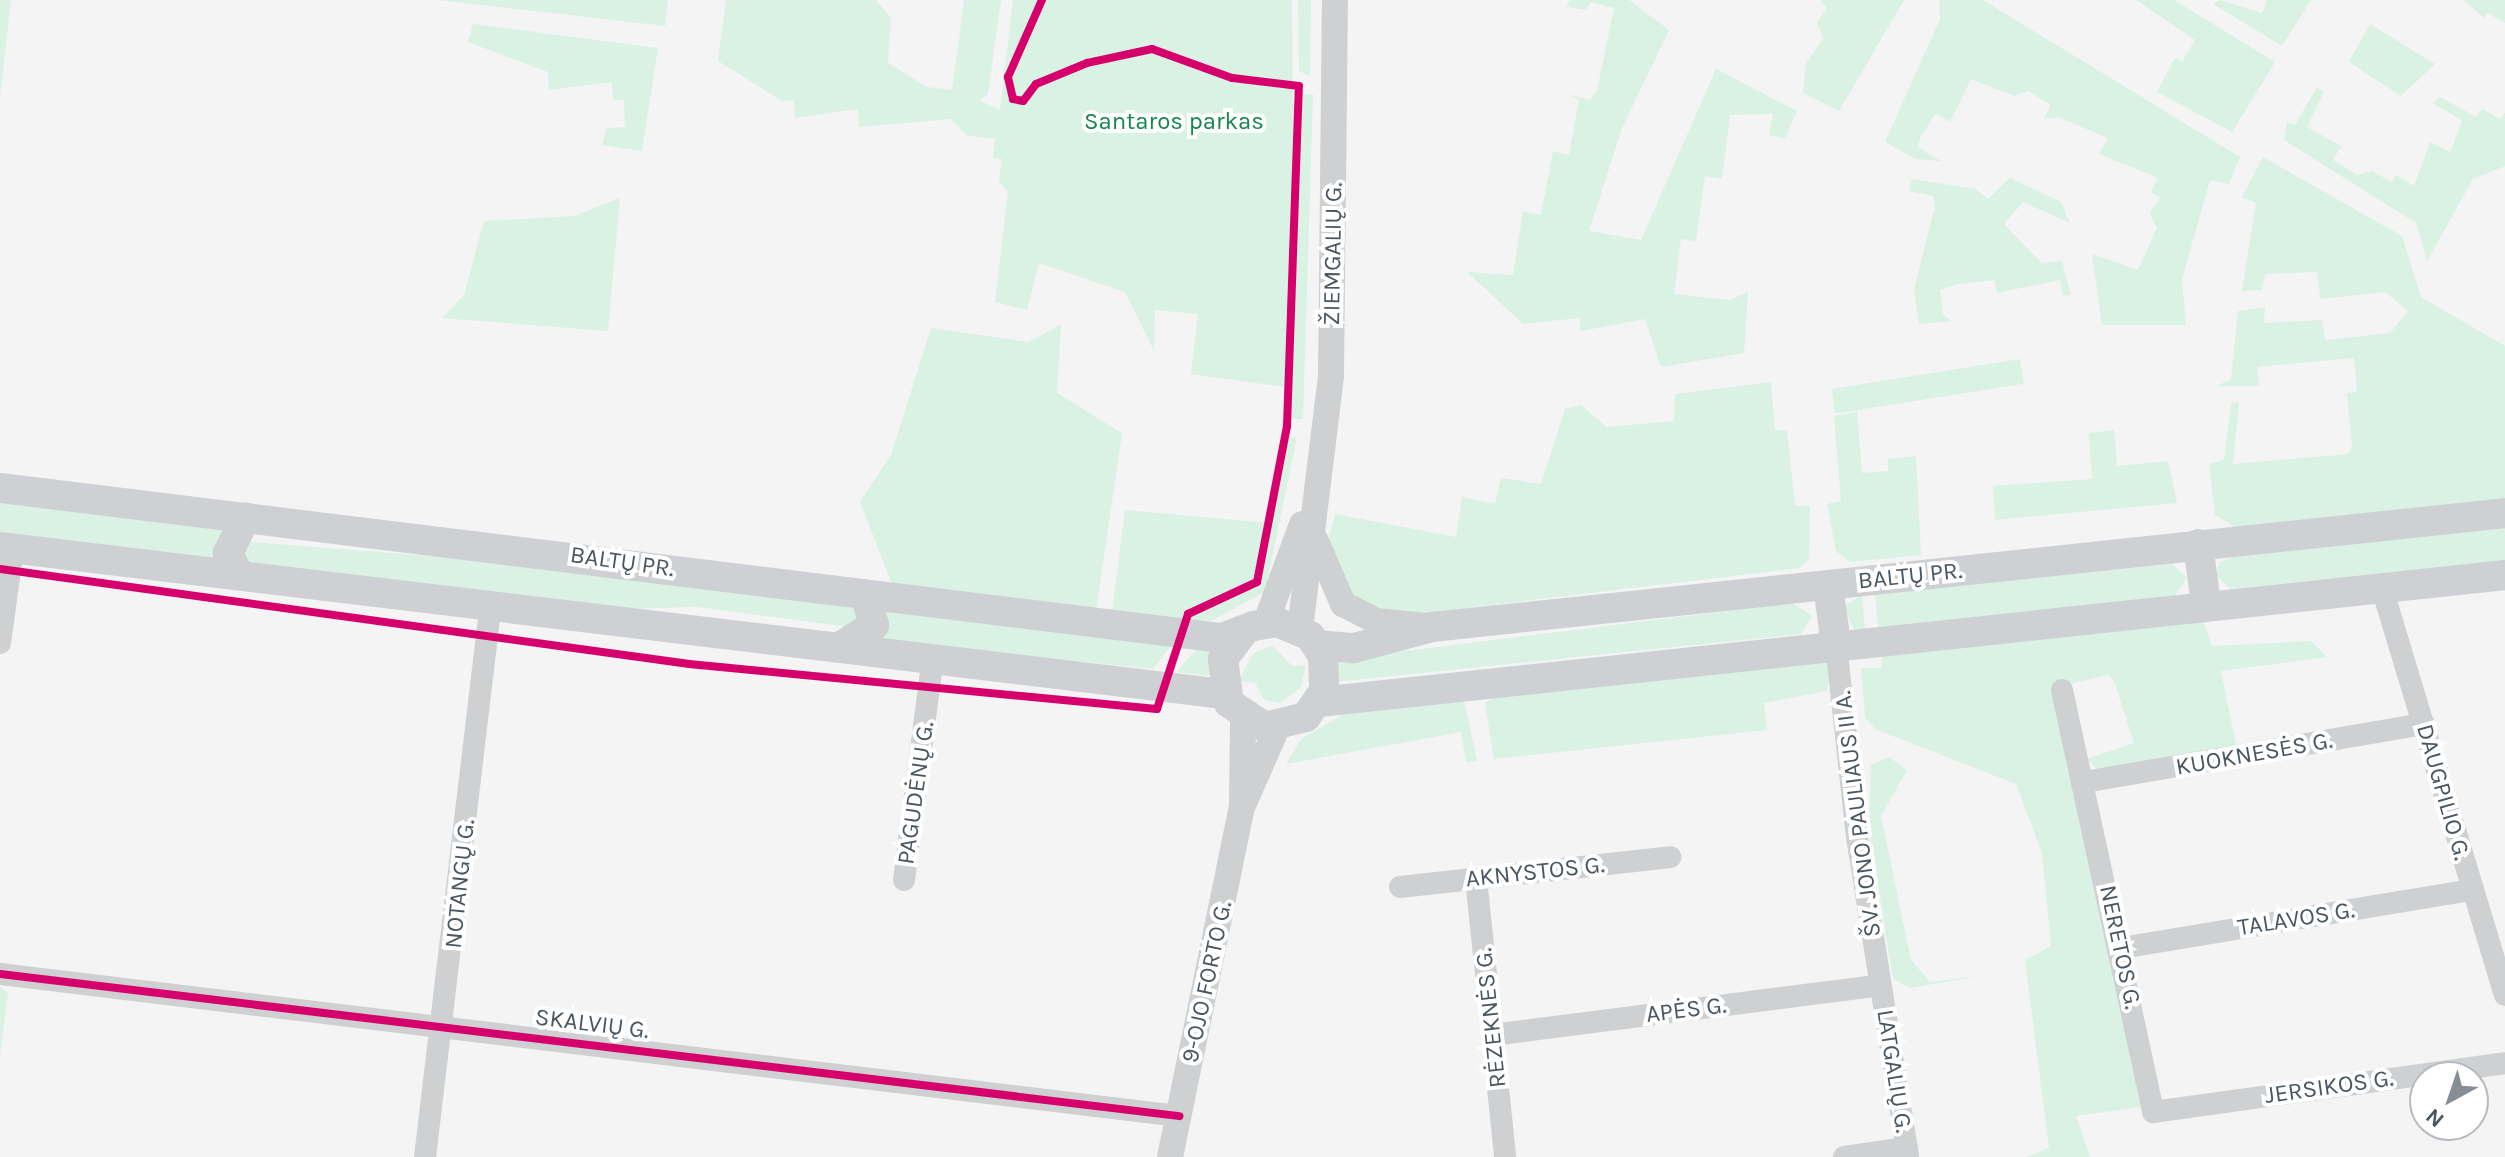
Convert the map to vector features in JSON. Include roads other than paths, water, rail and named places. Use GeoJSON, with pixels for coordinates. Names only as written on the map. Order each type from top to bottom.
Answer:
{"type":"FeatureCollection","features":[{"type":"Feature","properties":{"kind":"main road","name":"BALTŲ PR."},"geometry":{"type":"LineString","coordinates":[[0,488],[1222,638],[1255,627],[1354,648],[1432,627],[2505,513]]}},
{"type":"Feature","properties":{"kind":"main road"},"geometry":{"type":"LineString","coordinates":[[239,575],[228,553],[246,517]]}},
{"type":"Feature","properties":{"kind":"main road"},"geometry":{"type":"LineString","coordinates":[[2198,544],[2206,605]]}},
{"type":"Feature","properties":{"kind":"main road"},"geometry":{"type":"LineString","coordinates":[[6,548],[239,575],[490,610],[841,646],[1224,694]]}},
{"type":"Feature","properties":{"kind":"main road"},"geometry":{"type":"LineString","coordinates":[[1319,702],[1836,644],[2505,575]]}},
{"type":"Feature","properties":{"kind":"main road"},"geometry":{"type":"LineString","coordinates":[[1828,586],[1836,644]]}},
{"type":"Feature","properties":{"kind":"main road"},"geometry":{"type":"LineString","coordinates":[[841,646],[874,625],[865,594]]}},
{"type":"Feature","properties":{"kind":"main road"},"geometry":{"type":"LineString","coordinates":[[1255,627],[1223,659],[1224,694],[1243,718],[1277,728],[1297,722],[1319,702],[1327,679],[1309,637]]}},
{"type":"Feature","properties":{"kind":"street","name":"ŽIEMGALIŲ G."},"geometry":{"type":"LineString","coordinates":[[1309,637],[1309,506],[1331,376],[1335,0]]}},
{"type":"Feature","properties":{"kind":"street","name":"ŽIEMGALIŲ G."},"geometry":{"type":"LineString","coordinates":[[1255,627],[1309,506]]}},
{"type":"Feature","properties":{"kind":"street"},"geometry":{"type":"LineString","coordinates":[[1309,506],[1324,571],[1343,604],[1376,621],[1432,627]]}},
{"type":"Feature","properties":{"kind":"street"},"geometry":{"type":"LineString","coordinates":[[0,643],[6,548]]}},
{"type":"Feature","properties":{"kind":"street","name":"DAUGPILIO G."},"geometry":{"type":"LineString","coordinates":[[2382,588],[2505,995]]}},
{"type":"Feature","properties":{"kind":"street","name":"NOTANGŲ G."},"geometry":{"type":"LineString","coordinates":[[425,1157],[446,1025],[490,610]]}},
{"type":"Feature","properties":{"kind":"street","name":"ŠV. JONO PAULIAUS II A."},"geometry":{"type":"LineString","coordinates":[[1836,644],[1880,985]]}},
{"type":"Feature","properties":{"kind":"street","name":"PAGUDĖNŲ G."},"geometry":{"type":"LineString","coordinates":[[904,880],[933,658]]}},
{"type":"Feature","properties":{"kind":"street"},"geometry":{"type":"LineString","coordinates":[[2062,690],[2084,782]]}},
{"type":"Feature","properties":{"kind":"street","name":"9-OJO FORTO G."},"geometry":{"type":"LineString","coordinates":[[1170,1157],[1242,806],[1243,718]]}},
{"type":"Feature","properties":{"kind":"street","name":"KUOKNESĖS G."},"geometry":{"type":"LineString","coordinates":[[2084,782],[2424,724]]}},
{"type":"Feature","properties":{"kind":"street","name":"9-OJO FORTO G."},"geometry":{"type":"LineString","coordinates":[[1242,806],[1277,728]]}},
{"type":"Feature","properties":{"kind":"street","name":"NERETOS G."},"geometry":{"type":"LineString","coordinates":[[2084,782],[2153,1112]]}},
{"type":"Feature","properties":{"kind":"street","name":"AKNYSTOS G."},"geometry":{"type":"LineString","coordinates":[[1400,887],[1670,857]]}},
{"type":"Feature","properties":{"kind":"street","name":"RĖZEKNĖS G."},"geometry":{"type":"LineString","coordinates":[[1476,879],[1505,1157]]}},
{"type":"Feature","properties":{"kind":"street","name":"TALAVOS G."},"geometry":{"type":"LineString","coordinates":[[2121,948],[2471,890]]}},
{"type":"Feature","properties":{"kind":"street","name":"SKALVIŲ G."},"geometry":{"type":"LineString","coordinates":[[0,974],[446,1025],[1179,1116]]}},
{"type":"Feature","properties":{"kind":"street","name":"APĖS G."},"geometry":{"type":"LineString","coordinates":[[1492,1035],[1880,985]]}},
{"type":"Feature","properties":{"kind":"street","name":"LATGALIŲ G."},"geometry":{"type":"LineString","coordinates":[[1880,985],[1907,1152]]}},
{"type":"Feature","properties":{"kind":"street","name":"JERSIKOS G."},"geometry":{"type":"LineString","coordinates":[[2153,1112],[2505,1063]]}},
{"type":"Feature","properties":{"kind":"street"},"geometry":{"type":"LineString","coordinates":[[1844,1157],[1907,1152]]}},
{"type":"Feature","properties":{"kind":"park label","name":"Santaros parkas"},"geometry":{"type":"Point","coordinates":[1174,122]}}]}
